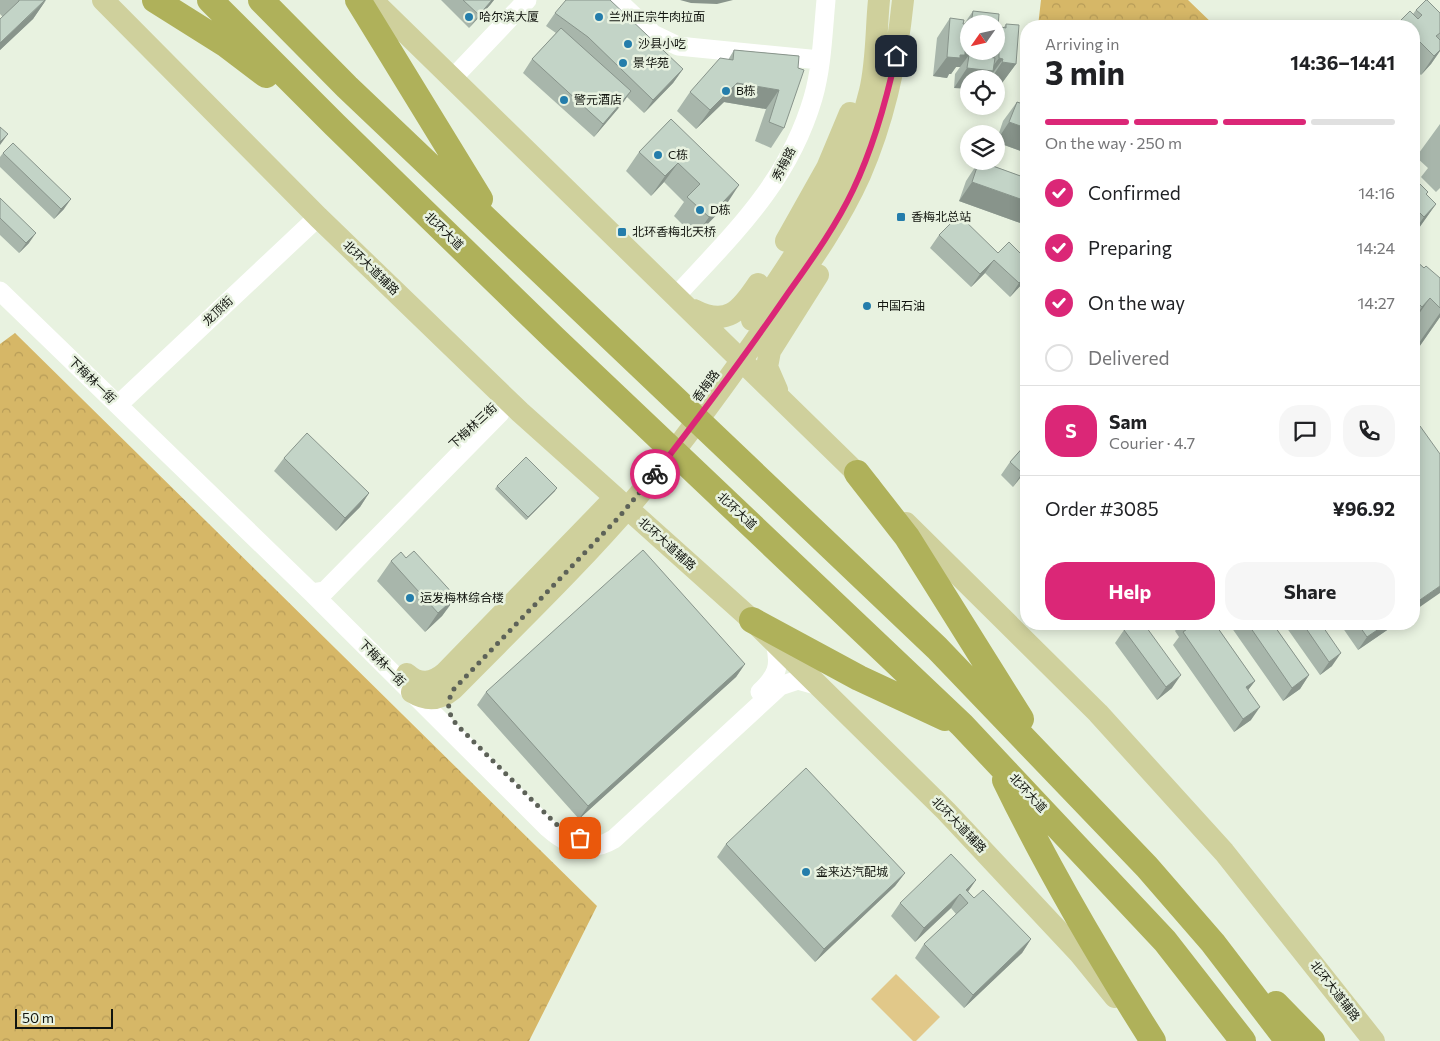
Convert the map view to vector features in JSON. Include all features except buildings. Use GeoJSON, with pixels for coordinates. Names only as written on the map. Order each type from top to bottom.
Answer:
{"type":"FeatureCollection","features":[{"type":"Feature","properties":{"kind":"highway"},"geometry":{"type":"LineString","coordinates":[[155,0],[225,44],[335,125]]}},
{"type":"Feature","properties":{"kind":"highway","name":"北环大道"},"geometry":{"type":"LineString","coordinates":[[210,0],[335,125],[554,338],[994,757],[1165,941],[1243,1041]]}},
{"type":"Feature","properties":{"kind":"highway"},"geometry":{"type":"LineString","coordinates":[[261,0],[347,87],[937,648],[1147,867],[1213,943],[1288,1041]]}},
{"type":"Feature","properties":{"kind":"highway"},"geometry":{"type":"LineString","coordinates":[[358,0],[497,228]]}},
{"type":"Feature","properties":{"kind":"highway"},"geometry":{"type":"LineString","coordinates":[[857,473],[907,537],[1058,774]]}},
{"type":"Feature","properties":{"kind":"highway"},"geometry":{"type":"LineString","coordinates":[[752,620],[860,678],[962,725]]}},
{"type":"Feature","properties":{"kind":"highway"},"geometry":{"type":"LineString","coordinates":[[994,757],[1045,861],[1093,946],[1152,1041]]}},
{"type":"Feature","properties":{"kind":"highway"},"geometry":{"type":"LineString","coordinates":[[1165,941],[1229,1041]]}},
{"type":"Feature","properties":{"kind":"highway"},"geometry":{"type":"LineString","coordinates":[[1213,943],[1312,1041]]}},
{"type":"Feature","properties":{"kind":"main road","name":"北环大道辅路"},"geometry":{"type":"LineString","coordinates":[[103,0],[318,217],[506,398],[752,620],[946,811],[1080,954],[1152,1041]]}},
{"type":"Feature","properties":{"kind":"main road","name":"北环大道辅路"},"geometry":{"type":"LineString","coordinates":[[372,0],[783,400],[1098,713],[1224,852],[1374,1041]]}},
{"type":"Feature","properties":{"kind":"main road","name":"香梅路"},"geometry":{"type":"LineString","coordinates":[[861,152],[871,89],[879,0]]}},
{"type":"Feature","properties":{"kind":"main road","name":"香梅路"},"geometry":{"type":"LineString","coordinates":[[409,683],[430,699],[443,696],[454,680],[636,497],[717,395],[818,249],[844,208],[861,152],[890,82],[898,43],[902,0]]}},
{"type":"Feature","properties":{"kind":"main road"},"geometry":{"type":"LineString","coordinates":[[681,301],[707,316],[720,318],[737,311],[746,302],[800,219],[827,168],[846,126],[864,63],[876,37]]}},
{"type":"Feature","properties":{"kind":"main road"},"geometry":{"type":"LineString","coordinates":[[783,400],[771,377],[768,360],[770,351],[845,233],[862,201],[882,155],[894,111],[899,83],[898,43]]}},
{"type":"Feature","properties":{"kind":"main road"},"geometry":{"type":"LineString","coordinates":[[746,302],[748,313],[760,329],[776,330],[786,326]]}},
{"type":"Feature","properties":{"kind":"street"},"geometry":{"type":"LineString","coordinates":[[452,79],[527,0]]}},
{"type":"Feature","properties":{"kind":"street"},"geometry":{"type":"LineString","coordinates":[[617,0],[653,34],[678,46],[820,60]]}},
{"type":"Feature","properties":{"kind":"street","name":"秀梅路"},"geometry":{"type":"LineString","coordinates":[[681,301],[777,180],[799,134],[813,98],[820,60],[826,0]]}},
{"type":"Feature","properties":{"kind":"street","name":"龙顶街"},"geometry":{"type":"LineString","coordinates":[[122,401],[318,217]]}},
{"type":"Feature","properties":{"kind":"street","name":"下梅林一街"},"geometry":{"type":"LineString","coordinates":[[0,276],[122,401]]}},
{"type":"Feature","properties":{"kind":"street","name":"下梅林一街"},"geometry":{"type":"LineString","coordinates":[[0,291],[122,401],[318,589],[560,838],[577,846],[588,848],[604,844],[623,831],[777,682]]}},
{"type":"Feature","properties":{"kind":"street","name":"下梅林三街"},"geometry":{"type":"LineString","coordinates":[[318,589],[500,413],[506,398]]}},
{"type":"Feature","properties":{"kind":"street"},"geometry":{"type":"LineString","coordinates":[[775,643],[779,667],[777,682]]}},
{"type":"Feature","properties":{"kind":"street"},"geometry":{"type":"LineString","coordinates":[[454,680],[448,707],[457,725],[559,826],[576,837],[588,839],[604,834],[616,826],[777,682],[798,680],[816,685]]}},
{"type":"Feature","properties":{"kind":"green space"},"geometry":{"type":"Polygon","coordinates":[[[1041,0],[1188,0],[1209,20],[1039,20],[1041,0]]]}},
{"type":"Feature","properties":{"kind":"green space"},"geometry":{"type":"Polygon","coordinates":[[[15,333],[597,906],[529,1041],[0,1041],[0,344],[15,333]]]}},
{"type":"Feature","properties":{"kind":"shaded area"},"geometry":{"type":"Polygon","coordinates":[[[896,974],[940,1017],[916,1041],[913,1041],[871,999],[896,974]]]}},
{"type":"Feature","properties":{"kind":"way so far"},"geometry":{"type":"LineString","coordinates":[[580,838],[556,824],[457,725],[449,713],[448,700],[454,689],[619,517],[655,474]]}},
{"type":"Feature","properties":{"kind":"place","name":"哈尔滨大厦"},"geometry":{"type":"Point","coordinates":[469,17]}},
{"type":"Feature","properties":{"kind":"place","name":"兰州正宗牛肉拉面"},"geometry":{"type":"Point","coordinates":[599,17]}},
{"type":"Feature","properties":{"kind":"place","name":"沙县小吃"},"geometry":{"type":"Point","coordinates":[628,44]}},
{"type":"Feature","properties":{"kind":"place","name":"景华苑"},"geometry":{"type":"Point","coordinates":[623,63]}},
{"type":"Feature","properties":{"kind":"place","name":"B栋"},"geometry":{"type":"Point","coordinates":[726,91]}},
{"type":"Feature","properties":{"kind":"place","name":"警元酒店"},"geometry":{"type":"Point","coordinates":[564,100]}},
{"type":"Feature","properties":{"kind":"place","name":"C栋"},"geometry":{"type":"Point","coordinates":[658,155]}},
{"type":"Feature","properties":{"kind":"place","name":"D栋"},"geometry":{"type":"Point","coordinates":[700,210]}},
{"type":"Feature","properties":{"kind":"place","name":"香梅北总站"},"geometry":{"type":"Point","coordinates":[901,217]}},
{"type":"Feature","properties":{"kind":"place","name":"北环香梅北天桥"},"geometry":{"type":"Point","coordinates":[622,232]}},
{"type":"Feature","properties":{"kind":"place","name":"中国石油"},"geometry":{"type":"Point","coordinates":[867,306]}},
{"type":"Feature","properties":{"kind":"place","name":"运发梅林综合楼"},"geometry":{"type":"Point","coordinates":[410,598]}},
{"type":"Feature","properties":{"kind":"place","name":"金来达汽配城"},"geometry":{"type":"Point","coordinates":[806,872]}},
{"type":"Feature","properties":{"kind":"route"},"geometry":{"type":"LineString","coordinates":[[655,474],[732,374],[811,260],[844,208],[860,174],[876,132],[896,56]]}}]}
